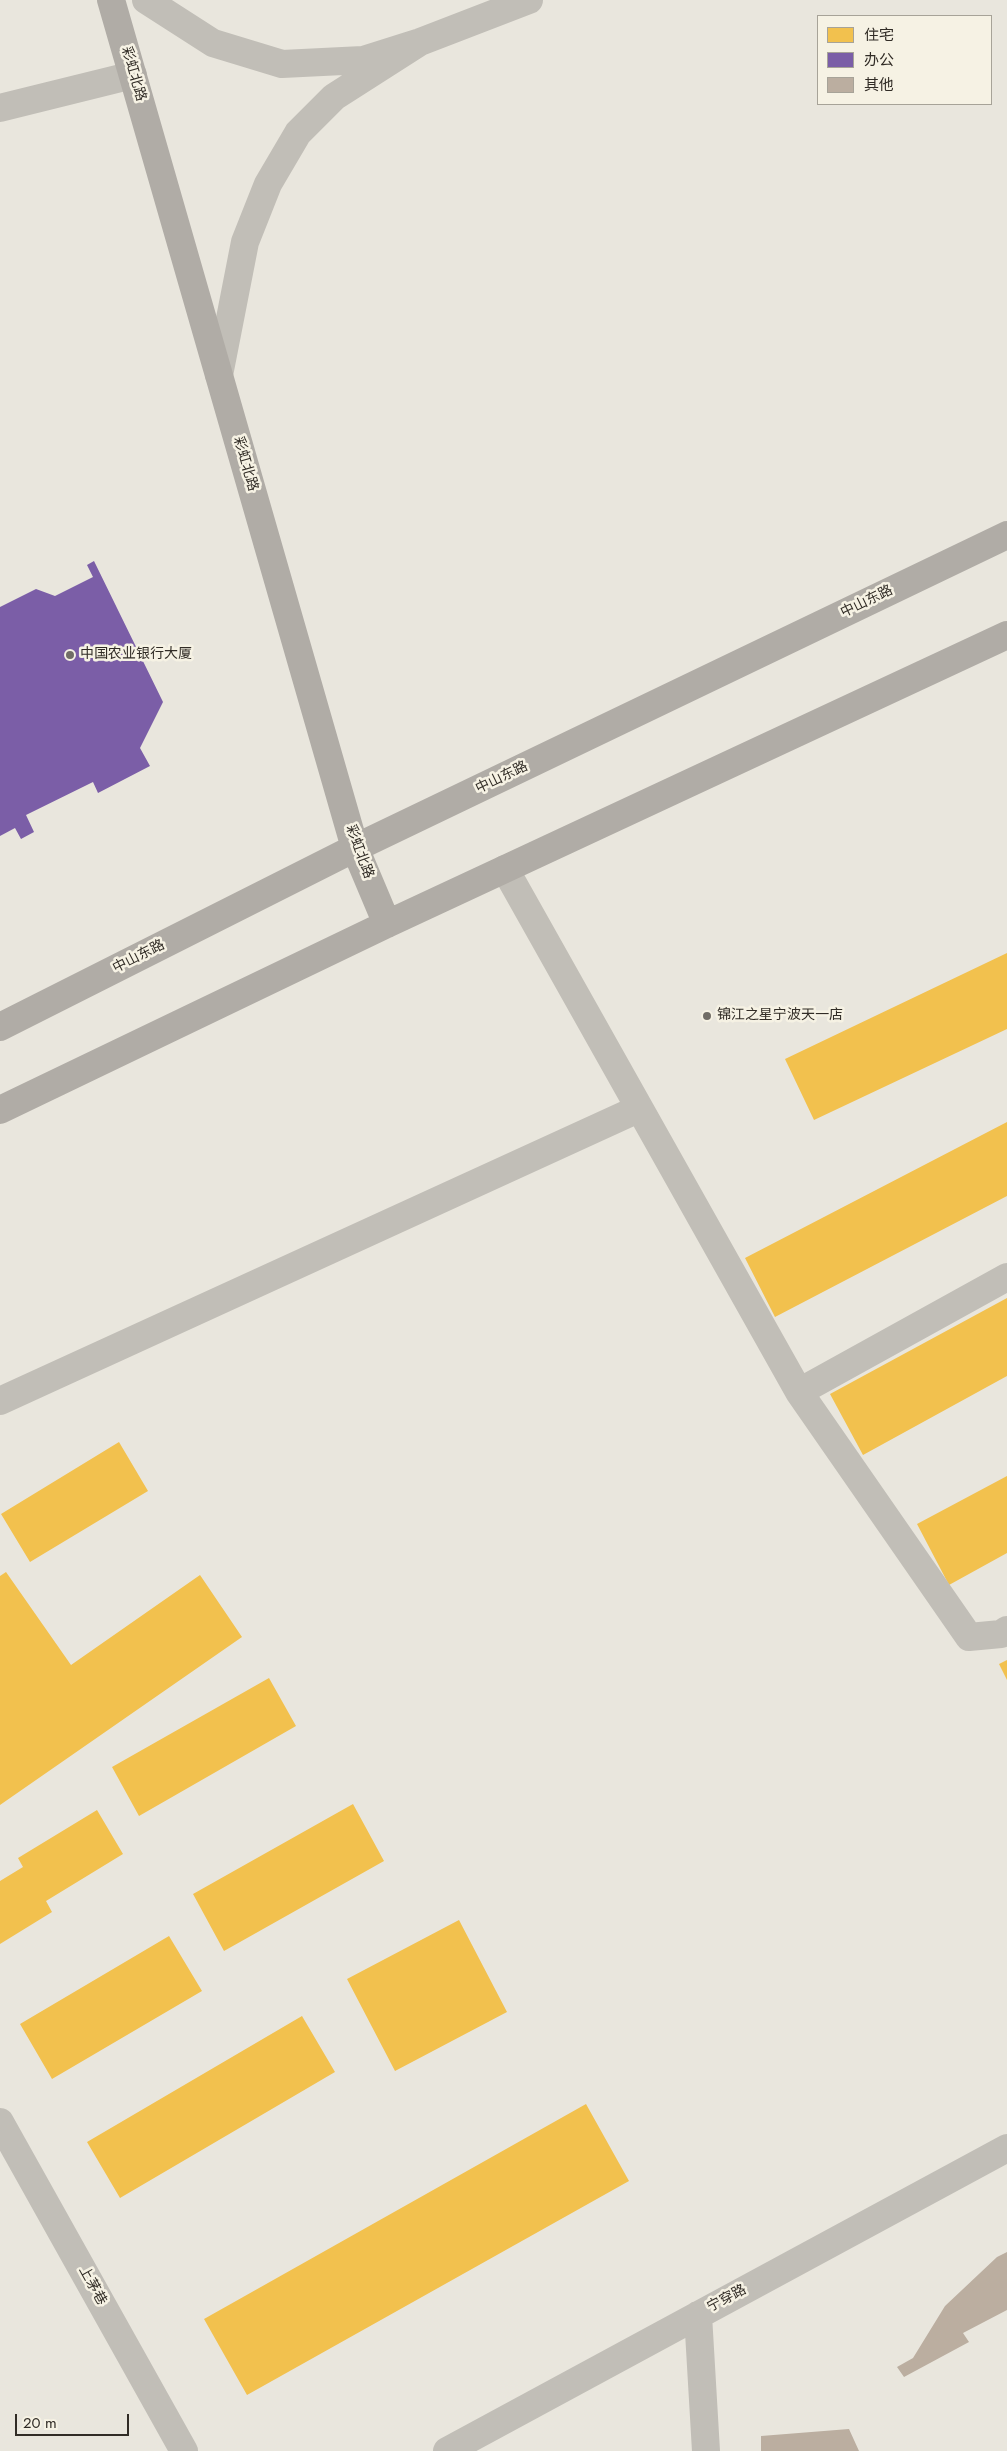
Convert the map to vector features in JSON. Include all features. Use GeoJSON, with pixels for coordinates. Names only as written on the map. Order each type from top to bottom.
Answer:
{"type":"FeatureCollection","features":[{"type":"Feature","properties":{"kind":"main road","name":"彩虹北路"},"geometry":{"type":"LineString","coordinates":[[111,0],[356,848],[387,924]]}},
{"type":"Feature","properties":{"kind":"main road","name":"中山东路"},"geometry":{"type":"LineString","coordinates":[[0,1026],[356,848],[1007,534]]}},
{"type":"Feature","properties":{"kind":"main road"},"geometry":{"type":"LineString","coordinates":[[0,1110],[387,924],[1007,635]]}},
{"type":"Feature","properties":{"kind":"street"},"geometry":{"type":"LineString","coordinates":[[146,0],[213,42],[282,64],[363,60],[420,42],[529,0]]}},
{"type":"Feature","properties":{"kind":"street"},"geometry":{"type":"LineString","coordinates":[[219,375],[245,242],[268,184],[298,133],[334,98],[420,42]]}},
{"type":"Feature","properties":{"kind":"street"},"geometry":{"type":"LineString","coordinates":[[0,108],[133,75]]}},
{"type":"Feature","properties":{"kind":"street"},"geometry":{"type":"LineString","coordinates":[[505,869],[638,1109],[799,1392],[969,1637],[1001,1634],[1007,1630]]}},
{"type":"Feature","properties":{"kind":"street"},"geometry":{"type":"LineString","coordinates":[[0,1401],[638,1109]]}},
{"type":"Feature","properties":{"kind":"street"},"geometry":{"type":"LineString","coordinates":[[799,1392],[1007,1277]]}},
{"type":"Feature","properties":{"kind":"street","name":"上茅巷"},"geometry":{"type":"LineString","coordinates":[[0,2122],[184,2451]]}},
{"type":"Feature","properties":{"kind":"street","name":"宁穿路"},"geometry":{"type":"LineString","coordinates":[[447,2451],[1007,2148]]}},
{"type":"Feature","properties":{"kind":"street"},"geometry":{"type":"LineString","coordinates":[[698,2315],[706,2451]]}},
{"type":"Feature","properties":{"kind":"building: 住宅"},"geometry":{"type":"Polygon","coordinates":[[[1007,953],[1007,1029],[814,1120],[785,1059],[1007,953]]]}},
{"type":"Feature","properties":{"kind":"building: 住宅"},"geometry":{"type":"Polygon","coordinates":[[[1007,1122],[1007,1196],[775,1317],[745,1258],[1007,1122]]]}},
{"type":"Feature","properties":{"kind":"building: 住宅"},"geometry":{"type":"Polygon","coordinates":[[[1007,1298],[1007,1376],[863,1455],[830,1394],[1007,1298]]]}},
{"type":"Feature","properties":{"kind":"building: 住宅"},"geometry":{"type":"Polygon","coordinates":[[[119,1442],[148,1491],[30,1562],[1,1514],[119,1442]]]}},
{"type":"Feature","properties":{"kind":"building: 住宅"},"geometry":{"type":"Polygon","coordinates":[[[1007,1476],[1007,1553],[949,1585],[917,1524],[1007,1476]]]}},
{"type":"Feature","properties":{"kind":"building: 住宅"},"geometry":{"type":"Polygon","coordinates":[[[6,1572],[71,1665],[200,1575],[242,1637],[0,1805],[0,1576],[6,1572]]]}},
{"type":"Feature","properties":{"kind":"building: 住宅"},"geometry":{"type":"Polygon","coordinates":[[[1007,1660],[1007,1680],[999,1664],[1007,1660]]]}},
{"type":"Feature","properties":{"kind":"building: 住宅"},"geometry":{"type":"Polygon","coordinates":[[[269,1678],[296,1726],[139,1816],[112,1767],[269,1678]]]}},
{"type":"Feature","properties":{"kind":"building: 住宅"},"geometry":{"type":"Polygon","coordinates":[[[353,1804],[384,1861],[224,1951],[193,1894],[353,1804]]]}},
{"type":"Feature","properties":{"kind":"building: 住宅"},"geometry":{"type":"Polygon","coordinates":[[[97,1810],[123,1854],[46,1901],[52,1912],[0,1944],[0,1881],[23,1867],[18,1858],[97,1810]]]}},
{"type":"Feature","properties":{"kind":"building: 住宅"},"geometry":{"type":"Polygon","coordinates":[[[459,1920],[507,2012],[395,2071],[347,1979],[459,1920]]]}},
{"type":"Feature","properties":{"kind":"building: 住宅"},"geometry":{"type":"Polygon","coordinates":[[[169,1936],[202,1991],[52,2079],[20,2024],[169,1936]]]}},
{"type":"Feature","properties":{"kind":"building: 住宅"},"geometry":{"type":"Polygon","coordinates":[[[302,2016],[335,2072],[120,2198],[87,2142],[302,2016]]]}},
{"type":"Feature","properties":{"kind":"building: 住宅"},"geometry":{"type":"Polygon","coordinates":[[[586,2104],[629,2181],[247,2395],[204,2319],[586,2104]]]}},
{"type":"Feature","properties":{"kind":"building: 办公","name":"中国农业银行大厦"},"geometry":{"type":"Polygon","coordinates":[[[94,561],[163,702],[140,748],[150,766],[98,793],[93,782],[26,815],[34,832],[21,839],[15,828],[0,836],[0,607],[36,589],[55,596],[93,577],[87,565],[94,561]]]}},
{"type":"Feature","properties":{"kind":"building: 其他"},"geometry":{"type":"Polygon","coordinates":[[[1007,2252],[1007,2310],[963,2333],[969,2342],[904,2377],[897,2367],[913,2358],[945,2306],[997,2257],[1007,2252]]]}},
{"type":"Feature","properties":{"kind":"building: 其他"},"geometry":{"type":"Polygon","coordinates":[[[849,2429],[859,2451],[761,2451],[761,2436],[849,2429]]]}},
{"type":"Feature","properties":{"kind":"place","name":"中国农业银行大厦"},"geometry":{"type":"Point","coordinates":[70,655]}},
{"type":"Feature","properties":{"kind":"place","name":"锦江之星宁波天一店"},"geometry":{"type":"Point","coordinates":[707,1016]}}]}
